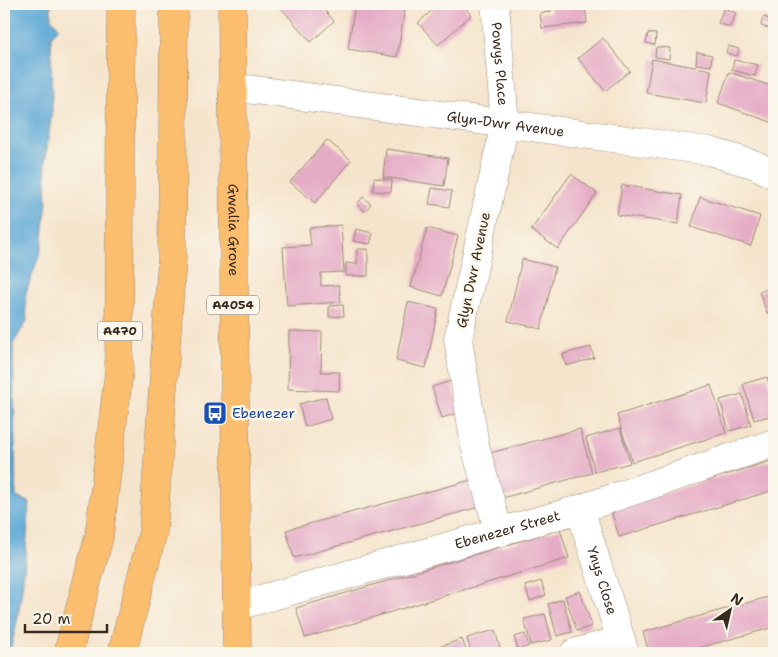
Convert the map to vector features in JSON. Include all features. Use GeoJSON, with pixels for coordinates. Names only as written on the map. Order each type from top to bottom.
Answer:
{"type":"FeatureCollection","features":[{"type":"Feature","properties":{"kind":"main road","name":"A470"},"geometry":{"type":"LineString","coordinates":[[68,653],[99,537],[120,371],[121,4]]}},
{"type":"Feature","properties":{"kind":"main road"},"geometry":{"type":"LineString","coordinates":[[122,653],[153,532],[172,258],[174,4]]}},
{"type":"Feature","properties":{"kind":"main road","name":"Gwalia Grove"},"geometry":{"type":"LineString","coordinates":[[232,4],[237,606]]}},
{"type":"Feature","properties":{"kind":"main road","name":"A4054"},"geometry":{"type":"LineString","coordinates":[[237,606],[237,653]]}},
{"type":"Feature","properties":{"kind":"street","name":"Powys Place"},"geometry":{"type":"LineString","coordinates":[[495,4],[505,124]]}},
{"type":"Feature","properties":{"kind":"street","name":"Glyn-Dwr Avenue"},"geometry":{"type":"LineString","coordinates":[[232,87],[709,151],[756,165],[774,175]]}},
{"type":"Feature","properties":{"kind":"street","name":"Glyn Dwr Avenue"},"geometry":{"type":"LineString","coordinates":[[499,533],[475,446],[458,339],[505,124]]}},
{"type":"Feature","properties":{"kind":"street","name":"Ebenezer Street"},"geometry":{"type":"LineString","coordinates":[[237,606],[580,509],[774,442]]}},
{"type":"Feature","properties":{"kind":"street","name":"Ynys Close"},"geometry":{"type":"LineString","coordinates":[[580,509],[623,646]]}},
{"type":"Feature","properties":{"kind":"street"},"geometry":{"type":"LineString","coordinates":[[574,653],[623,646]]}},
{"type":"Feature","properties":{"kind":"water"},"geometry":{"type":"Polygon","coordinates":[[[4,4],[51,4],[51,18],[59,27],[51,37],[52,110],[45,163],[47,201],[42,247],[25,296],[27,321],[13,344],[16,497],[30,502],[21,597],[9,653],[4,653],[4,4]]]}},
{"type":"Feature","properties":{"kind":"building"},"geometry":{"type":"Polygon","coordinates":[[[284,4],[319,4],[334,21],[311,42],[280,7],[284,4]]]}},
{"type":"Feature","properties":{"kind":"building"},"geometry":{"type":"Polygon","coordinates":[[[355,4],[378,4],[405,8],[397,57],[348,49],[355,4]]]}},
{"type":"Feature","properties":{"kind":"building"},"geometry":{"type":"Polygon","coordinates":[[[439,4],[462,4],[471,15],[438,45],[418,23],[439,4]]]}},
{"type":"Feature","properties":{"kind":"building"},"geometry":{"type":"Polygon","coordinates":[[[550,4],[585,4],[587,23],[542,28],[540,13],[551,12],[550,4]]]}},
{"type":"Feature","properties":{"kind":"building"},"geometry":{"type":"Polygon","coordinates":[[[724,8],[736,13],[730,27],[718,23],[724,8]]]}},
{"type":"Feature","properties":{"kind":"building"},"geometry":{"type":"Polygon","coordinates":[[[763,17],[774,20],[772,29],[761,26],[763,17]]]}},
{"type":"Feature","properties":{"kind":"building"},"geometry":{"type":"Polygon","coordinates":[[[648,33],[656,34],[655,45],[646,43],[648,33]]]}},
{"type":"Feature","properties":{"kind":"building"},"geometry":{"type":"Polygon","coordinates":[[[603,38],[630,71],[605,91],[578,58],[603,38]]]}},
{"type":"Feature","properties":{"kind":"building"},"geometry":{"type":"Polygon","coordinates":[[[728,46],[739,49],[737,56],[726,53],[728,46]]]}},
{"type":"Feature","properties":{"kind":"building"},"geometry":{"type":"Polygon","coordinates":[[[656,47],[670,48],[669,59],[655,57],[656,47]]]}},
{"type":"Feature","properties":{"kind":"building"},"geometry":{"type":"Polygon","coordinates":[[[697,52],[712,55],[711,66],[696,64],[697,52]]]}},
{"type":"Feature","properties":{"kind":"building"},"geometry":{"type":"Polygon","coordinates":[[[652,59],[711,70],[706,103],[646,93],[652,59]]]}},
{"type":"Feature","properties":{"kind":"building"},"geometry":{"type":"Polygon","coordinates":[[[734,60],[758,65],[755,76],[732,70],[734,60]]]}},
{"type":"Feature","properties":{"kind":"building"},"geometry":{"type":"Polygon","coordinates":[[[729,72],[774,87],[774,123],[718,103],[729,72]]]}},
{"type":"Feature","properties":{"kind":"building"},"geometry":{"type":"Polygon","coordinates":[[[327,140],[351,160],[315,203],[290,182],[327,140]]]}},
{"type":"Feature","properties":{"kind":"building"},"geometry":{"type":"Polygon","coordinates":[[[386,149],[448,158],[444,186],[383,177],[386,149]]]}},
{"type":"Feature","properties":{"kind":"building"},"geometry":{"type":"Polygon","coordinates":[[[571,174],[597,193],[558,249],[531,230],[571,174]]]}},
{"type":"Feature","properties":{"kind":"building"},"geometry":{"type":"Polygon","coordinates":[[[374,178],[392,180],[391,192],[373,191],[374,178]]]}},
{"type":"Feature","properties":{"kind":"building"},"geometry":{"type":"Polygon","coordinates":[[[622,185],[682,195],[678,224],[617,215],[622,185]]]}},
{"type":"Feature","properties":{"kind":"building"},"geometry":{"type":"Polygon","coordinates":[[[432,188],[452,191],[449,207],[429,204],[432,188]]]}},
{"type":"Feature","properties":{"kind":"building"},"geometry":{"type":"Polygon","coordinates":[[[363,197],[371,204],[365,211],[357,204],[363,197]]]}},
{"type":"Feature","properties":{"kind":"building"},"geometry":{"type":"Polygon","coordinates":[[[700,197],[760,216],[751,246],[691,227],[700,197]]]}},
{"type":"Feature","properties":{"kind":"building"},"geometry":{"type":"Polygon","coordinates":[[[341,225],[344,272],[321,273],[321,286],[339,285],[341,302],[287,306],[283,247],[311,245],[309,228],[341,225]]]}},
{"type":"Feature","properties":{"kind":"building"},"geometry":{"type":"Polygon","coordinates":[[[427,228],[458,236],[442,296],[411,287],[427,228]]]}},
{"type":"Feature","properties":{"kind":"building"},"geometry":{"type":"Polygon","coordinates":[[[356,229],[373,233],[370,244],[353,241],[356,229]]]}},
{"type":"Feature","properties":{"kind":"building"},"geometry":{"type":"Polygon","coordinates":[[[357,249],[368,249],[368,276],[346,276],[346,263],[357,264],[357,249]]]}},
{"type":"Feature","properties":{"kind":"building"},"geometry":{"type":"Polygon","coordinates":[[[522,259],[555,267],[541,329],[508,321],[522,259]]]}},
{"type":"Feature","properties":{"kind":"building"},"geometry":{"type":"Polygon","coordinates":[[[770,288],[774,301],[774,310],[767,313],[759,292],[770,288]]]}},
{"type":"Feature","properties":{"kind":"building"},"geometry":{"type":"Polygon","coordinates":[[[408,302],[438,309],[426,368],[396,361],[408,302]]]}},
{"type":"Feature","properties":{"kind":"building"},"geometry":{"type":"Polygon","coordinates":[[[343,305],[344,316],[329,317],[329,306],[343,305]]]}},
{"type":"Feature","properties":{"kind":"building"},"geometry":{"type":"Polygon","coordinates":[[[289,331],[322,332],[321,372],[340,372],[339,391],[288,389],[289,331]]]}},
{"type":"Feature","properties":{"kind":"building"},"geometry":{"type":"Polygon","coordinates":[[[591,347],[594,358],[566,366],[563,354],[591,347]]]}},
{"type":"Feature","properties":{"kind":"building"},"geometry":{"type":"Polygon","coordinates":[[[767,377],[774,400],[774,415],[754,420],[743,384],[767,377]]]}},
{"type":"Feature","properties":{"kind":"building"},"geometry":{"type":"Polygon","coordinates":[[[451,381],[461,412],[442,418],[432,387],[451,381]]]}},
{"type":"Feature","properties":{"kind":"building"},"geometry":{"type":"Polygon","coordinates":[[[711,385],[726,433],[632,462],[617,415],[711,385]]]}},
{"type":"Feature","properties":{"kind":"building"},"geometry":{"type":"Polygon","coordinates":[[[742,394],[751,425],[729,431],[720,400],[742,394]]]}},
{"type":"Feature","properties":{"kind":"building"},"geometry":{"type":"Polygon","coordinates":[[[326,397],[331,419],[305,427],[299,404],[326,397]]]}},
{"type":"Feature","properties":{"kind":"building"},"geometry":{"type":"Polygon","coordinates":[[[620,428],[630,463],[595,472],[586,438],[620,428]]]}},
{"type":"Feature","properties":{"kind":"building"},"geometry":{"type":"Polygon","coordinates":[[[580,429],[592,473],[502,498],[490,453],[580,429]]]}},
{"type":"Feature","properties":{"kind":"building"},"geometry":{"type":"Polygon","coordinates":[[[774,460],[774,490],[619,537],[611,510],[774,460]]]}},
{"type":"Feature","properties":{"kind":"building"},"geometry":{"type":"Polygon","coordinates":[[[475,479],[483,506],[294,558],[286,530],[475,479]]]}},
{"type":"Feature","properties":{"kind":"building"},"geometry":{"type":"Polygon","coordinates":[[[560,529],[569,558],[305,638],[296,608],[560,529]]]}},
{"type":"Feature","properties":{"kind":"building"},"geometry":{"type":"Polygon","coordinates":[[[541,581],[546,595],[530,601],[525,586],[541,581]]]}},
{"type":"Feature","properties":{"kind":"building"},"geometry":{"type":"Polygon","coordinates":[[[580,591],[592,626],[577,631],[565,596],[580,591]]]}},
{"type":"Feature","properties":{"kind":"building"},"geometry":{"type":"Polygon","coordinates":[[[768,597],[774,627],[681,653],[649,653],[643,632],[768,597]]]}},
{"type":"Feature","properties":{"kind":"building"},"geometry":{"type":"Polygon","coordinates":[[[563,599],[572,632],[557,636],[548,604],[563,599]]]}},
{"type":"Feature","properties":{"kind":"building"},"geometry":{"type":"Polygon","coordinates":[[[545,614],[552,640],[531,645],[524,619],[545,614]]]}},
{"type":"Feature","properties":{"kind":"building"},"geometry":{"type":"Polygon","coordinates":[[[495,630],[501,652],[471,653],[467,638],[495,630]]]}},
{"type":"Feature","properties":{"kind":"building"},"geometry":{"type":"Polygon","coordinates":[[[525,634],[529,646],[518,650],[514,637],[525,634]]]}},
{"type":"Feature","properties":{"kind":"building"},"geometry":{"type":"Polygon","coordinates":[[[462,639],[467,653],[434,653],[433,649],[462,639]]]}},
{"type":"Feature","properties":{"kind":"place","name":"Ebenezer"},"geometry":{"type":"Point","coordinates":[215,413]}}]}
